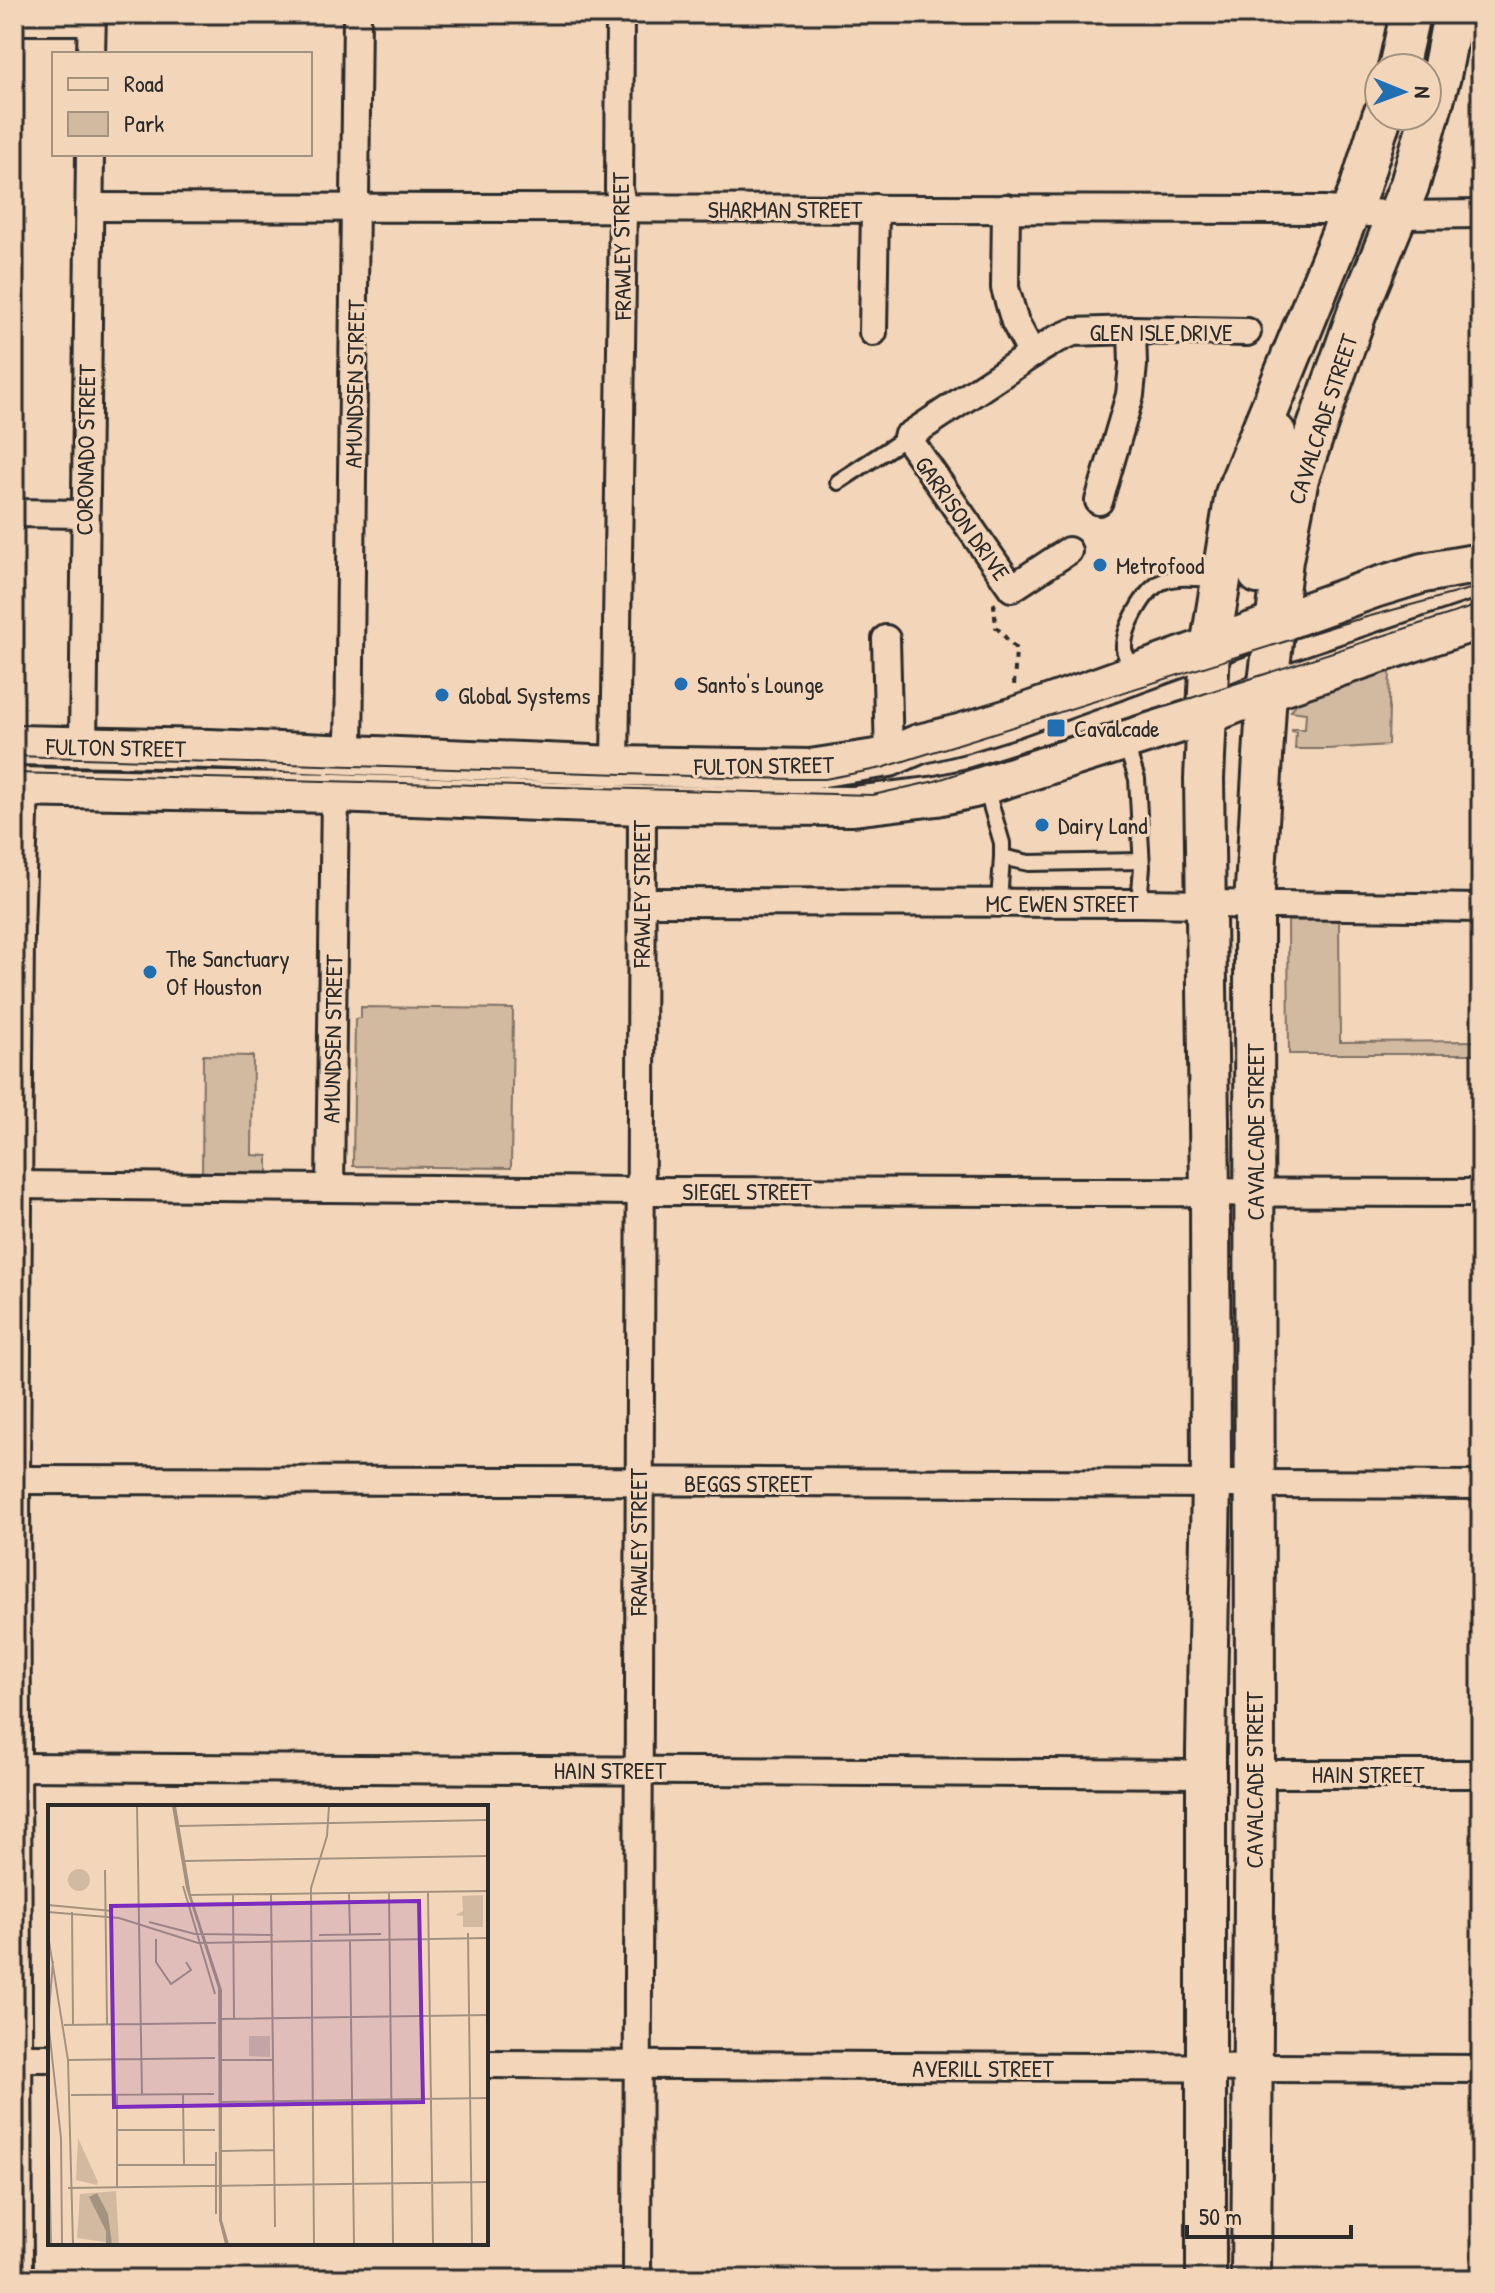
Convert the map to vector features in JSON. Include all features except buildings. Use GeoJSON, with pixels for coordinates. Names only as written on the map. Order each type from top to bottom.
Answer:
{"type":"FeatureCollection","features":[{"type":"Feature","properties":{"kind":"main road"},"geometry":{"type":"LineString","coordinates":[[1402,52],[1410,14]]}},
{"type":"Feature","properties":{"kind":"main road","name":"CAVALCADE STREET"},"geometry":{"type":"LineString","coordinates":[[1264,628],[1299,478],[1357,313],[1410,184],[1441,76],[1453,14]]}},
{"type":"Feature","properties":{"kind":"main road","name":"CAVALCADE STREET"},"geometry":{"type":"LineString","coordinates":[[1206,2279],[1206,1774],[1211,1482],[1204,747],[1210,648],[1235,494],[1350,211],[1377,132]]}},
{"type":"Feature","properties":{"kind":"main road"},"geometry":{"type":"LineString","coordinates":[[1267,691],[1256,677],[1264,628],[1268,475],[1291,356]]}},
{"type":"Feature","properties":{"kind":"main road","name":"FULTON STREET"},"geometry":{"type":"LineString","coordinates":[[14,745],[615,766],[810,769],[889,757],[919,744],[1012,718],[1374,588],[1423,573],[1481,563]]}},
{"type":"Feature","properties":{"kind":"main road","name":"FULTON STREET"},"geometry":{"type":"LineString","coordinates":[[19,787],[335,793],[642,805],[853,806],[937,796],[985,785],[1206,715],[1267,691],[1481,619]]}},
{"type":"Feature","properties":{"kind":"main road","name":"CAVALCADE STREET"},"geometry":{"type":"LineString","coordinates":[[1251,2279],[1255,1774],[1254,905],[1267,691]]}},
{"type":"Feature","properties":{"kind":"street","name":"AMUNDSEN STREET"},"geometry":{"type":"LineString","coordinates":[[349,755],[357,14]]}},
{"type":"Feature","properties":{"kind":"street","name":"FRAWLEY STREET"},"geometry":{"type":"LineString","coordinates":[[615,766],[623,209],[619,189],[620,14]]}},
{"type":"Feature","properties":{"kind":"street"},"geometry":{"type":"LineString","coordinates":[[14,21],[92,18],[91,52]]}},
{"type":"Feature","properties":{"kind":"street","name":"CORONADO STREET"},"geometry":{"type":"LineString","coordinates":[[83,746],[90,156]]}},
{"type":"Feature","properties":{"kind":"street","name":"SHARMAN STREET"},"geometry":{"type":"LineString","coordinates":[[89,207],[1006,208],[1481,214]]}},
{"type":"Feature","properties":{"kind":"street"},"geometry":{"type":"LineString","coordinates":[[873,332],[875,208]]}},
{"type":"Feature","properties":{"kind":"street"},"geometry":{"type":"LineString","coordinates":[[1006,208],[1005,288],[1015,322],[1032,354]]}},
{"type":"Feature","properties":{"kind":"street"},"geometry":{"type":"LineString","coordinates":[[1099,501],[1130,395],[1132,330]]}},
{"type":"Feature","properties":{"kind":"street","name":"GLEN ISLE DRIVE"},"geometry":{"type":"LineString","coordinates":[[1032,354],[1073,332],[1247,332]]}},
{"type":"Feature","properties":{"kind":"street","name":"GARRISON DRIVE"},"geometry":{"type":"LineString","coordinates":[[1032,354],[907,437],[1012,588],[1068,551]]}},
{"type":"Feature","properties":{"kind":"street"},"geometry":{"type":"LineString","coordinates":[[14,513],[84,514]]}},
{"type":"Feature","properties":{"kind":"street"},"geometry":{"type":"LineString","coordinates":[[886,639],[889,757]]}},
{"type":"Feature","properties":{"kind":"street"},"geometry":{"type":"LineString","coordinates":[[19,787],[15,1480],[19,2279]]}},
{"type":"Feature","properties":{"kind":"street","name":"AMUNDSEN STREET"},"geometry":{"type":"LineString","coordinates":[[330,1188],[335,793]]}},
{"type":"Feature","properties":{"kind":"street","name":"FRAWLEY STREET"},"geometry":{"type":"LineString","coordinates":[[637,2279],[642,805]]}},
{"type":"Feature","properties":{"kind":"street","name":"MC EWEN STREET"},"geometry":{"type":"LineString","coordinates":[[643,902],[1139,903],[1481,908]]}},
{"type":"Feature","properties":{"kind":"street","name":"SIEGEL STREET"},"geometry":{"type":"LineString","coordinates":[[17,1186],[1481,1193]]}},
{"type":"Feature","properties":{"kind":"street","name":"BEGGS STREET"},"geometry":{"type":"LineString","coordinates":[[15,1480],[1481,1485]]}},
{"type":"Feature","properties":{"kind":"street","name":"HAIN STREET"},"geometry":{"type":"LineString","coordinates":[[16,1767],[1206,1774]]}},
{"type":"Feature","properties":{"kind":"street","name":"HAIN STREET"},"geometry":{"type":"LineString","coordinates":[[1255,1774],[1481,1774]]}},
{"type":"Feature","properties":{"kind":"street"},"geometry":{"type":"LineString","coordinates":[[16,2058],[48,2058]]}},
{"type":"Feature","properties":{"kind":"street","name":"AVERILL STREET"},"geometry":{"type":"LineString","coordinates":[[488,2064],[1481,2069]]}},
{"type":"Feature","properties":{"kind":"lane"},"geometry":{"type":"LineString","coordinates":[[838,482],[907,437]]}},
{"type":"Feature","properties":{"kind":"lane"},"geometry":{"type":"LineString","coordinates":[[1135,675],[1124,649],[1141,600],[1159,583],[1168,580],[1220,579]]}},
{"type":"Feature","properties":{"kind":"lane"},"geometry":{"type":"LineString","coordinates":[[1125,742],[1137,779],[1141,861],[1139,903]]}},
{"type":"Feature","properties":{"kind":"lane"},"geometry":{"type":"LineString","coordinates":[[985,785],[1002,843],[999,903]]}},
{"type":"Feature","properties":{"kind":"lane"},"geometry":{"type":"LineString","coordinates":[[1002,857],[1029,863],[1141,861]]}},
{"type":"Feature","properties":{"kind":"path"},"geometry":{"type":"LineString","coordinates":[[1012,588],[994,605],[996,627],[1016,649],[1012,718]]}},
{"type":"Feature","properties":{"kind":"green space"},"geometry":{"type":"Polygon","coordinates":[[[1390,668],[1388,745],[1295,749],[1296,732],[1292,729],[1305,729],[1306,713],[1291,711],[1302,696],[1390,668]]]}},
{"type":"Feature","properties":{"kind":"green space"},"geometry":{"type":"Polygon","coordinates":[[[1339,920],[1340,1042],[1481,1041],[1481,1054],[1289,1054],[1288,921],[1339,920]]]}},
{"type":"Feature","properties":{"kind":"green space"},"geometry":{"type":"Polygon","coordinates":[[[361,1007],[513,1009],[511,1168],[353,1166],[355,1019],[361,1018],[361,1007]]]}},
{"type":"Feature","properties":{"kind":"green space"},"geometry":{"type":"Polygon","coordinates":[[[203,1055],[253,1056],[252,1155],[268,1156],[268,1176],[202,1176],[203,1055]]]}},
{"type":"Feature","properties":{"kind":"green space"},"geometry":{"type":"Polygon","coordinates":[[[1481,2123],[1481,2171],[1471,2155],[1479,2147],[1478,2142],[1470,2139],[1472,2127],[1481,2123]]]}},
{"type":"Feature","properties":{"kind":"tram line"},"geometry":{"type":"LineString","coordinates":[[14,756],[825,779],[882,768],[1341,624],[1481,586]]}},
{"type":"Feature","properties":{"kind":"tram line"},"geometry":{"type":"LineString","coordinates":[[14,773],[873,795],[935,781],[1481,604]]}},
{"type":"Feature","properties":{"kind":"place","name":"Metrofood"},"geometry":{"type":"Point","coordinates":[1100,565]}},
{"type":"Feature","properties":{"kind":"place","name":"Santo's Lounge"},"geometry":{"type":"Point","coordinates":[681,684]}},
{"type":"Feature","properties":{"kind":"place","name":"Global Systems"},"geometry":{"type":"Point","coordinates":[442,695]}},
{"type":"Feature","properties":{"kind":"place","name":"Cavalcade"},"geometry":{"type":"Point","coordinates":[1056,728]}},
{"type":"Feature","properties":{"kind":"place","name":"Dairy Land"},"geometry":{"type":"Point","coordinates":[1042,825]}},
{"type":"Feature","properties":{"kind":"place","name":"The Sanctuary Of Houston"},"geometry":{"type":"Point","coordinates":[150,972]}}]}
